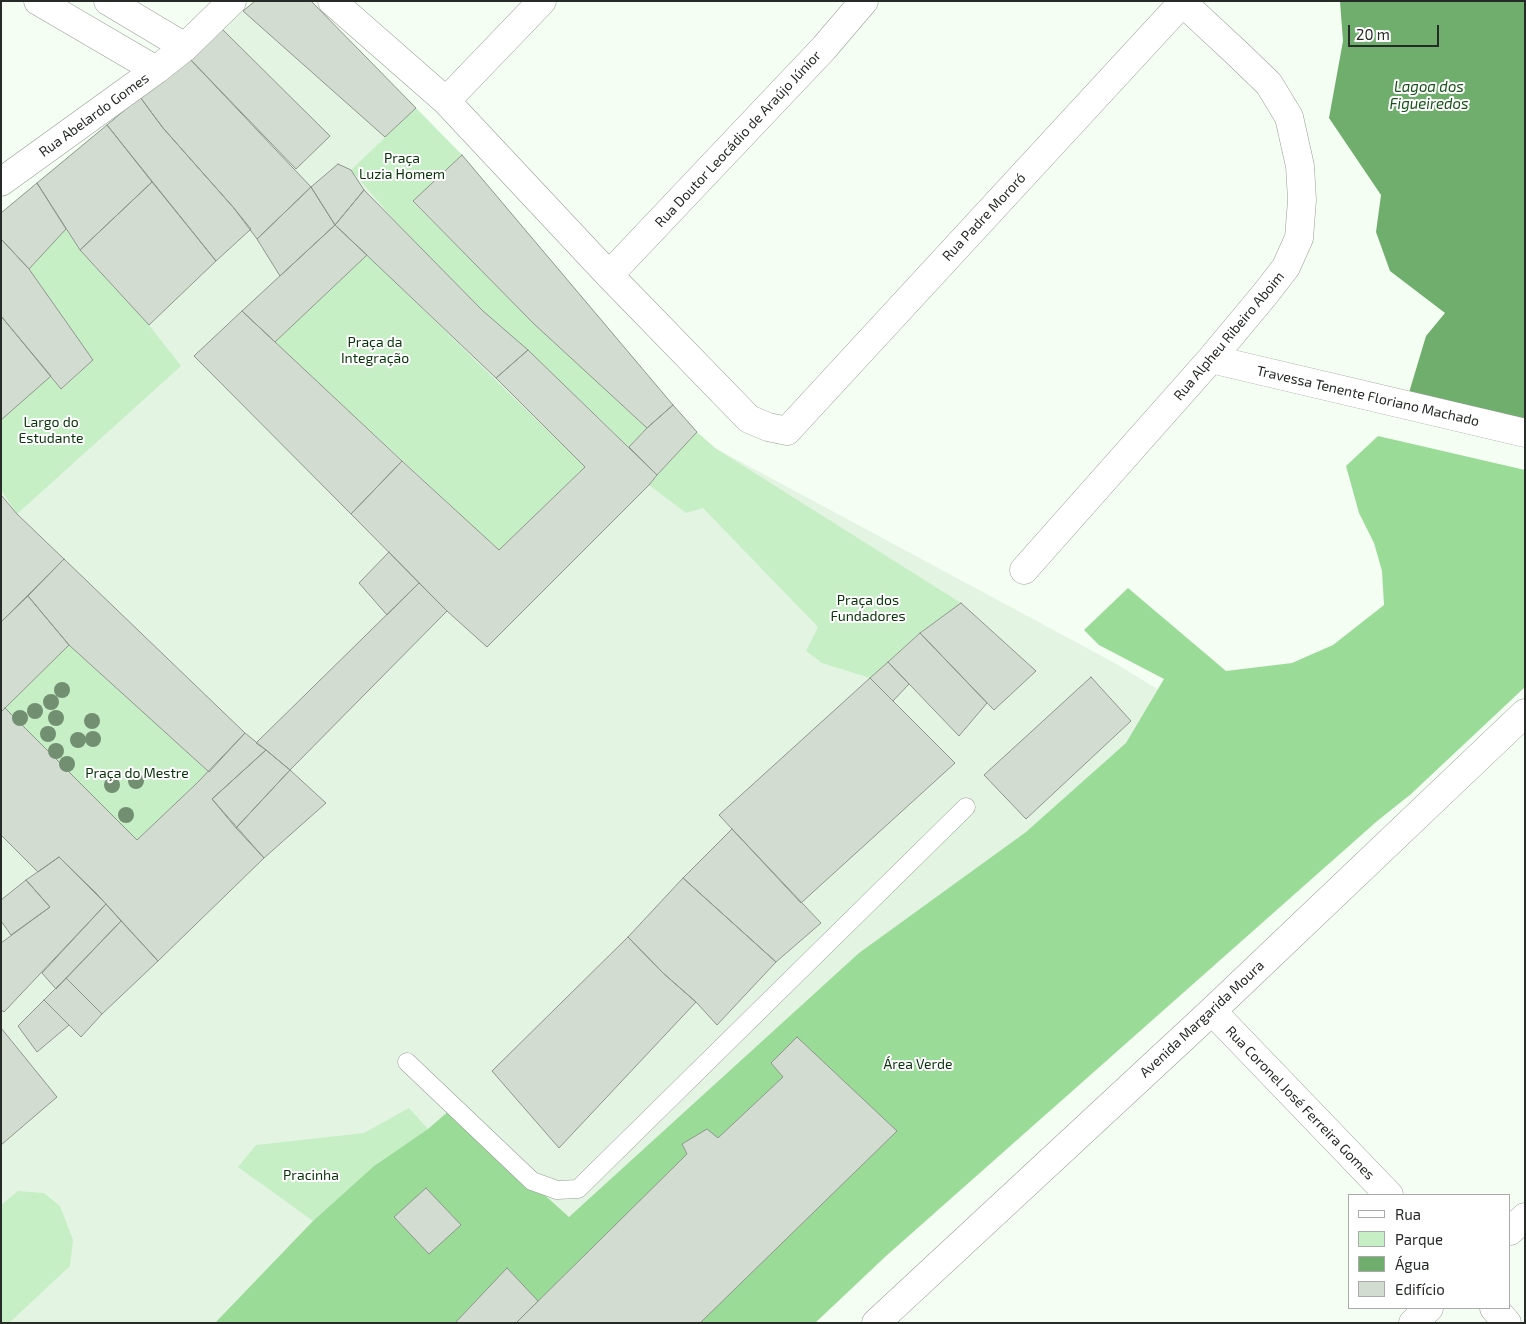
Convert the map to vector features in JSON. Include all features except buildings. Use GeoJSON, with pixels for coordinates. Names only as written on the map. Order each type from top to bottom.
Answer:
{"type":"FeatureCollection","features":[{"type":"Feature","properties":{"kind":"street"},"geometry":{"type":"LineString","coordinates":[[38,1],[156,70]]}},
{"type":"Feature","properties":{"kind":"street"},"geometry":{"type":"LineString","coordinates":[[108,1],[185,46]]}},
{"type":"Feature","properties":{"kind":"street","name":"Rua Abelardo Gomes"},"geometry":{"type":"LineString","coordinates":[[1,182],[156,70],[185,46],[232,1]]}},
{"type":"Feature","properties":{"kind":"street"},"geometry":{"type":"LineString","coordinates":[[332,1],[446,102],[609,275]]}},
{"type":"Feature","properties":{"kind":"street"},"geometry":{"type":"LineString","coordinates":[[446,102],[542,1]]}},
{"type":"Feature","properties":{"kind":"street","name":"Rua Doutor Leocádio de Araújo Júnior"},"geometry":{"type":"LineString","coordinates":[[609,275],[824,48],[864,1]]}},
{"type":"Feature","properties":{"kind":"street","name":"Rua Padre Mororó"},"geometry":{"type":"LineString","coordinates":[[609,275],[749,419],[768,427],[787,431],[1181,2]]}},
{"type":"Feature","properties":{"kind":"street","name":"Rua Alpheu Ribeiro Aboim"},"geometry":{"type":"LineString","coordinates":[[1024,570],[1211,359],[1286,267],[1299,238],[1302,200],[1300,166],[1289,117],[1269,84],[1181,2]]}},
{"type":"Feature","properties":{"kind":"street","name":"Travessa Tenente Floriano Machado"},"geometry":{"type":"LineString","coordinates":[[1211,359],[1525,433]]}},
{"type":"Feature","properties":{"kind":"street","name":"Avenida Margarida Moura"},"geometry":{"type":"LineString","coordinates":[[876,1323],[1212,1011],[1525,713]]}},
{"type":"Feature","properties":{"kind":"street","name":"Rua Coronel José Ferreira Gomes"},"geometry":{"type":"LineString","coordinates":[[1212,1011],[1387,1194]]}},
{"type":"Feature","properties":{"kind":"street"},"geometry":{"type":"LineString","coordinates":[[1511,1230],[1525,1217]]}},
{"type":"Feature","properties":{"kind":"street"},"geometry":{"type":"LineString","coordinates":[[1413,1323],[1428,1309]]}},
{"type":"Feature","properties":{"kind":"street"},"geometry":{"type":"LineString","coordinates":[[1495,1309],[1507,1323]]}},
{"type":"Feature","properties":{"kind":"lane"},"geometry":{"type":"LineString","coordinates":[[407,1062],[532,1181],[557,1190],[578,1188],[966,808]]}},
{"type":"Feature","properties":{"kind":"shaded area"},"geometry":{"type":"Polygon","coordinates":[[[255,1],[311,1],[462,155],[696,432],[715,448],[1113,662],[1376,822],[886,1256],[815,1323],[1,1323],[1,213],[255,1]]]}},
{"type":"Feature","properties":{"kind":"green space","name":"Praça Luzia Homem"},"geometry":{"type":"Polygon","coordinates":[[[416,108],[462,155],[413,202],[533,323],[647,428],[629,447],[528,350],[483,311],[394,220],[351,170],[416,108]]]}},
{"type":"Feature","properties":{"kind":"green space","name":"Largo do Estudante"},"geometry":{"type":"Polygon","coordinates":[[[66,229],[80,250],[149,325],[181,366],[17,514],[1,490],[1,420],[51,376],[62,389],[93,360],[29,269],[66,229]]]}},
{"type":"Feature","properties":{"kind":"green space","name":"Praça da Integração"},"geometry":{"type":"Polygon","coordinates":[[[367,255],[585,467],[499,550],[275,342],[367,255]]]}},
{"type":"Feature","properties":{"kind":"green space","name":"Praça dos Fundadores"},"geometry":{"type":"Polygon","coordinates":[[[697,432],[715,448],[961,603],[919,633],[870,678],[822,663],[806,651],[818,627],[703,508],[686,513],[649,485],[697,432]]]}},
{"type":"Feature","properties":{"kind":"green space","name":"Área Verde"},"geometry":{"type":"Polygon","coordinates":[[[1378,436],[1525,470],[1525,687],[1411,794],[1376,822],[886,1256],[815,1323],[215,1323],[313,1221],[374,1166],[428,1129],[450,1110],[569,1217],[859,953],[1026,832],[1126,743],[1164,679],[1099,645],[1084,630],[1128,588],[1226,671],[1292,663],[1333,645],[1384,605],[1382,571],[1374,543],[1359,513],[1346,466],[1378,436]]]}},
{"type":"Feature","properties":{"kind":"green space","name":"Praça do Mestre"},"geometry":{"type":"Polygon","coordinates":[[[69,645],[209,772],[137,840],[5,708],[69,645]]]}},
{"type":"Feature","properties":{"kind":"green space","name":"Pracinha"},"geometry":{"type":"Polygon","coordinates":[[[409,1108],[428,1129],[374,1166],[313,1221],[238,1167],[256,1145],[364,1133],[409,1108]]]}},
{"type":"Feature","properties":{"kind":"green space"},"geometry":{"type":"Polygon","coordinates":[[[18,1191],[44,1193],[60,1206],[73,1240],[70,1266],[9,1323],[1,1323],[1,1205],[18,1191]]]}},
{"type":"Feature","properties":{"kind":"water","name":"Lagoa dos Figueiredos"},"geometry":{"type":"Polygon","coordinates":[[[1340,1],[1525,1],[1525,429],[1408,396],[1426,336],[1445,313],[1390,271],[1376,232],[1381,195],[1329,118],[1343,41],[1340,1]]]}}]}
